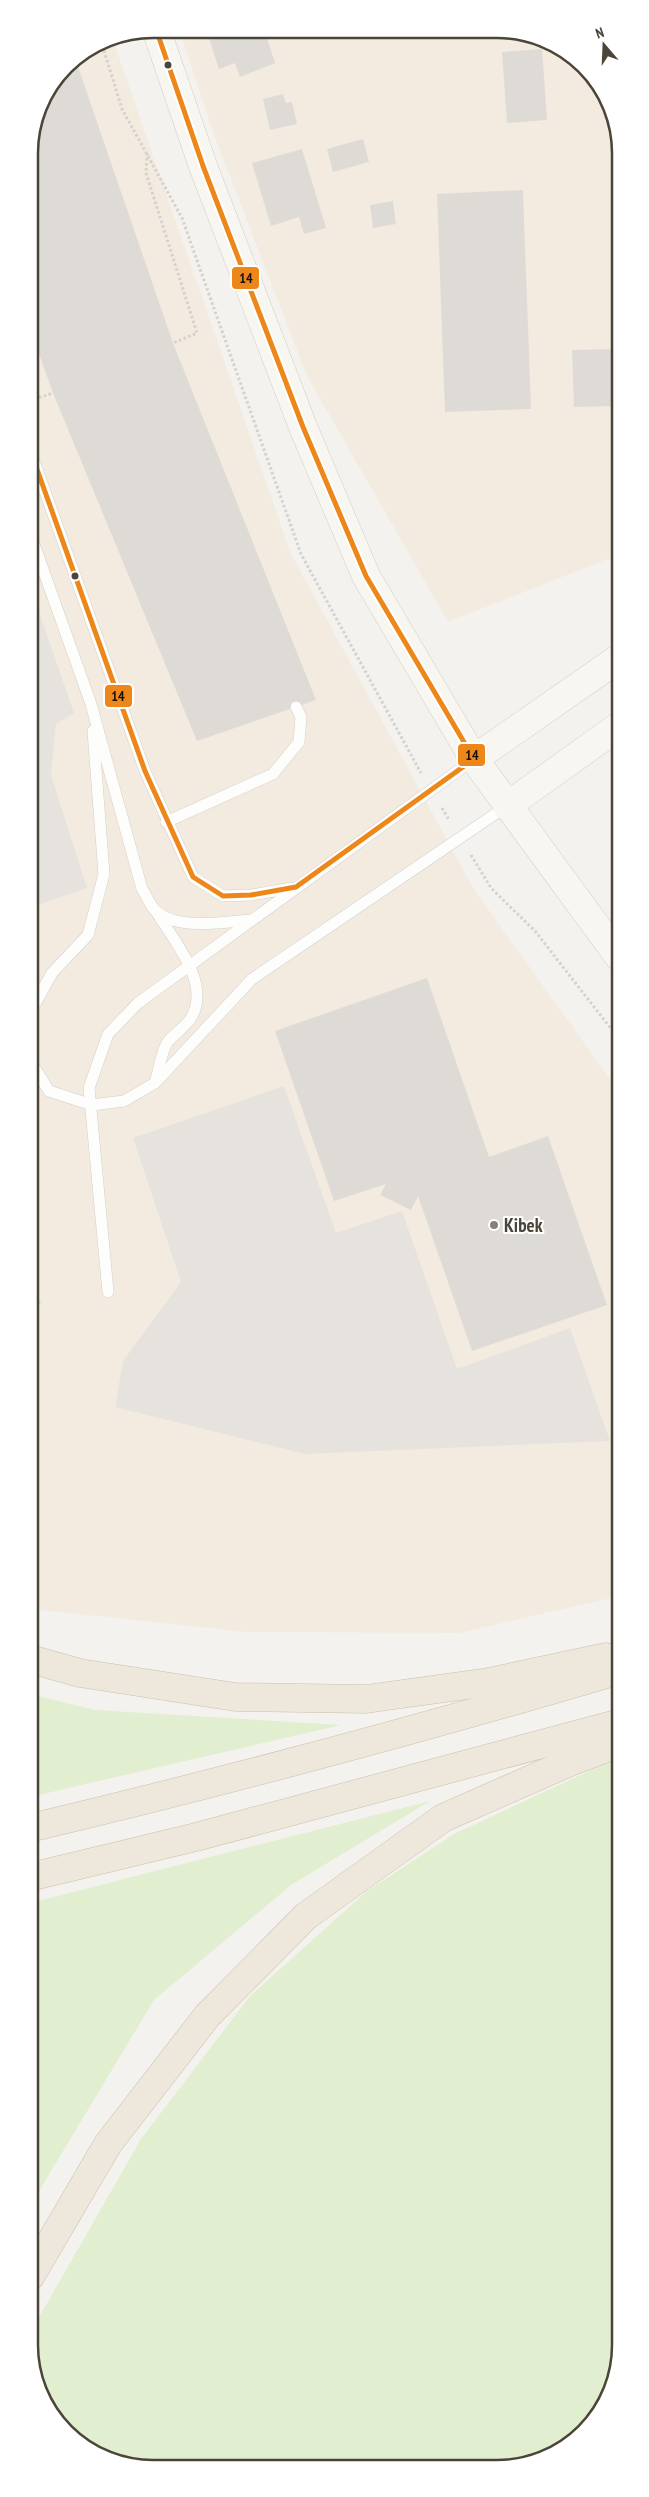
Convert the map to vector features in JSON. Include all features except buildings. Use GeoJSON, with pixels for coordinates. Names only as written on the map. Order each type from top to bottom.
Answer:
{"type":"FeatureCollection","features":[{"type":"Feature","properties":{"kind":"highway"},"geometry":{"type":"LineString","coordinates":[[38,1661],[80,1673],[235,1697],[366,1699],[488,1682],[611,1656]]}},
{"type":"Feature","properties":{"kind":"highway"},"geometry":{"type":"LineString","coordinates":[[38,1826],[184,1792],[406,1732],[611,1673]]}},
{"type":"Feature","properties":{"kind":"highway"},"geometry":{"type":"LineString","coordinates":[[38,1875],[196,1837],[611,1725]]}},
{"type":"Feature","properties":{"kind":"highway"},"geometry":{"type":"LineString","coordinates":[[38,2264],[114,2137],[207,2016],[306,1916],[443,1818],[570,1762],[611,1746]]}},
{"type":"Feature","properties":{"kind":"main road"},"geometry":{"type":"LineString","coordinates":[[159,38],[203,166],[292,400],[366,576],[474,760],[506,806],[612,946]]}},
{"type":"Feature","properties":{"kind":"main road"},"geometry":{"type":"LineString","coordinates":[[474,760],[612,663]]}},
{"type":"Feature","properties":{"kind":"main road"},"geometry":{"type":"LineString","coordinates":[[506,806],[612,731]]}},
{"type":"Feature","properties":{"kind":"lane"},"geometry":{"type":"LineString","coordinates":[[38,472],[145,771],[166,822],[193,877],[223,896],[251,895],[296,887]]}},
{"type":"Feature","properties":{"kind":"lane"},"geometry":{"type":"LineString","coordinates":[[38,555],[91,704],[142,889],[189,966],[195,982],[197,1003],[191,1019],[167,1044],[155,1083]]}},
{"type":"Feature","properties":{"kind":"lane"},"geometry":{"type":"LineString","coordinates":[[38,999],[52,973],[88,935],[104,874],[91,704]]}},
{"type":"Feature","properties":{"kind":"lane"},"geometry":{"type":"LineString","coordinates":[[166,822],[273,774],[299,742],[301,717],[296,707]]}},
{"type":"Feature","properties":{"kind":"lane"},"geometry":{"type":"LineString","coordinates":[[108,1292],[89,1088],[108,1034],[138,1003],[474,760]]}},
{"type":"Feature","properties":{"kind":"lane"},"geometry":{"type":"LineString","coordinates":[[38,1073],[49,1091],[92,1105],[124,1101],[155,1083],[252,979],[459,836],[506,806]]}},
{"type":"Feature","properties":{"kind":"lane"},"geometry":{"type":"LineString","coordinates":[[155,910],[170,919],[191,924],[251,920]]}},
{"type":"Feature","properties":{"kind":"path"},"geometry":{"type":"LineString","coordinates":[[103,48],[122,109],[182,218],[301,554],[431,790],[490,888],[535,931],[612,1028]]}},
{"type":"Feature","properties":{"kind":"path"},"geometry":{"type":"LineString","coordinates":[[147,152],[146,173],[197,333],[173,343]]}},
{"type":"Feature","properties":{"kind":"path"},"geometry":{"type":"LineString","coordinates":[[38,397],[53,393]]}},
{"type":"Feature","properties":{"kind":"shaded area"},"geometry":{"type":"Polygon","coordinates":[[[182,38],[512,38],[541,46],[567,61],[588,82],[600,102],[611,137],[612,560],[605,560],[448,622],[307,376],[214,135],[182,38]]]}},
{"type":"Feature","properties":{"kind":"shaded area"},"geometry":{"type":"Polygon","coordinates":[[[114,44],[291,554],[475,891],[612,1081],[611,1598],[459,1633],[247,1632],[38,1610],[38,137],[46,108],[61,82],[82,61],[114,44]]]}},
{"type":"Feature","properties":{"kind":"shaded area"},"geometry":{"type":"Polygon","coordinates":[[[38,609],[74,713],[56,724],[51,775],[87,888],[38,905],[38,609]]]}},
{"type":"Feature","properties":{"kind":"shaded area"},"geometry":{"type":"Polygon","coordinates":[[[284,1086],[336,1233],[402,1211],[457,1369],[570,1328],[610,1441],[305,1454],[115,1407],[123,1361],[181,1282],[133,1138],[284,1086]]]}},
{"type":"Feature","properties":{"kind":"green space"},"geometry":{"type":"Polygon","coordinates":[[[38,1696],[95,1710],[341,1725],[38,1795],[38,1696]]]}},
{"type":"Feature","properties":{"kind":"green space"},"geometry":{"type":"Polygon","coordinates":[[[611,1762],[611,2352],[608,2374],[603,2389],[588,2415],[572,2431],[547,2448],[512,2459],[497,2460],[152,2460],[115,2453],[102,2448],[82,2436],[61,2415],[46,2389],[38,2360],[38,2319],[141,2139],[250,1996],[366,1892],[454,1834],[611,1762]]]}},
{"type":"Feature","properties":{"kind":"green space"},"geometry":{"type":"Polygon","coordinates":[[[430,1801],[291,1885],[154,2000],[38,2193],[38,1901],[430,1801]]]}},
{"type":"Feature","properties":{"kind":"transit line","name":"14"},"geometry":{"type":"LineString","coordinates":[[38,472],[145,771],[193,877],[223,896],[251,895],[296,887],[474,759],[366,576],[303,427],[203,166],[159,38]]}},
{"type":"Feature","properties":{"kind":"place","name":"Kibek"},"geometry":{"type":"Point","coordinates":[494,1225]}}]}
